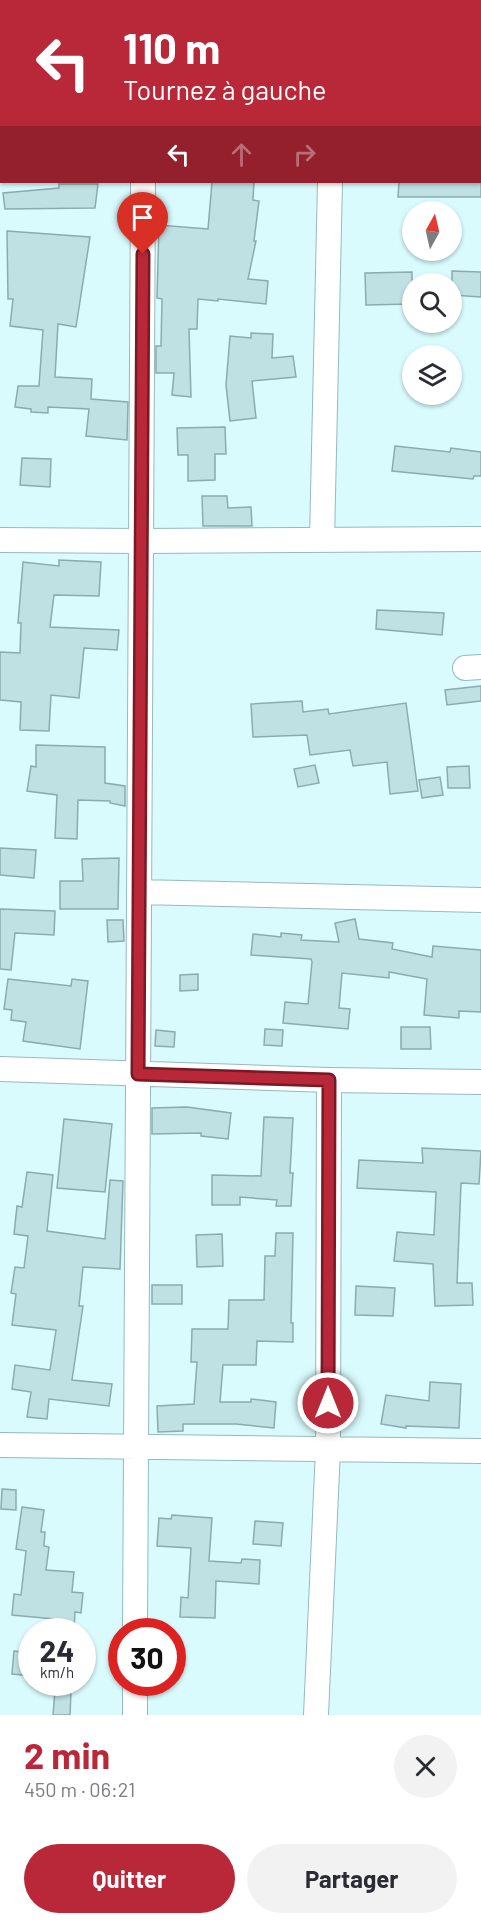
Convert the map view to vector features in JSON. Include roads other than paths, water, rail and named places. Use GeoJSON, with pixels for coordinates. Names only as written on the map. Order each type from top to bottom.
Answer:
{"type":"FeatureCollection","features":[{"type":"Feature","properties":{"kind":"street"},"geometry":{"type":"LineString","coordinates":[[135,1618],[143,183]]}},
{"type":"Feature","properties":{"kind":"street"},"geometry":{"type":"LineString","coordinates":[[322,540],[330,183]]}},
{"type":"Feature","properties":{"kind":"street"},"geometry":{"type":"LineString","coordinates":[[0,540],[481,539]]}},
{"type":"Feature","properties":{"kind":"street"},"geometry":{"type":"LineString","coordinates":[[139,892],[481,900]]}},
{"type":"Feature","properties":{"kind":"street"},"geometry":{"type":"LineString","coordinates":[[0,1069],[329,1080],[481,1082]]}},
{"type":"Feature","properties":{"kind":"street"},"geometry":{"type":"LineString","coordinates":[[316,1715],[328,1449],[329,1080]]}},
{"type":"Feature","properties":{"kind":"street"},"geometry":{"type":"LineString","coordinates":[[0,1445],[481,1451]]}},
{"type":"Feature","properties":{"kind":"street"},"geometry":{"type":"LineString","coordinates":[[135,1696],[135,1715]]}}]}
